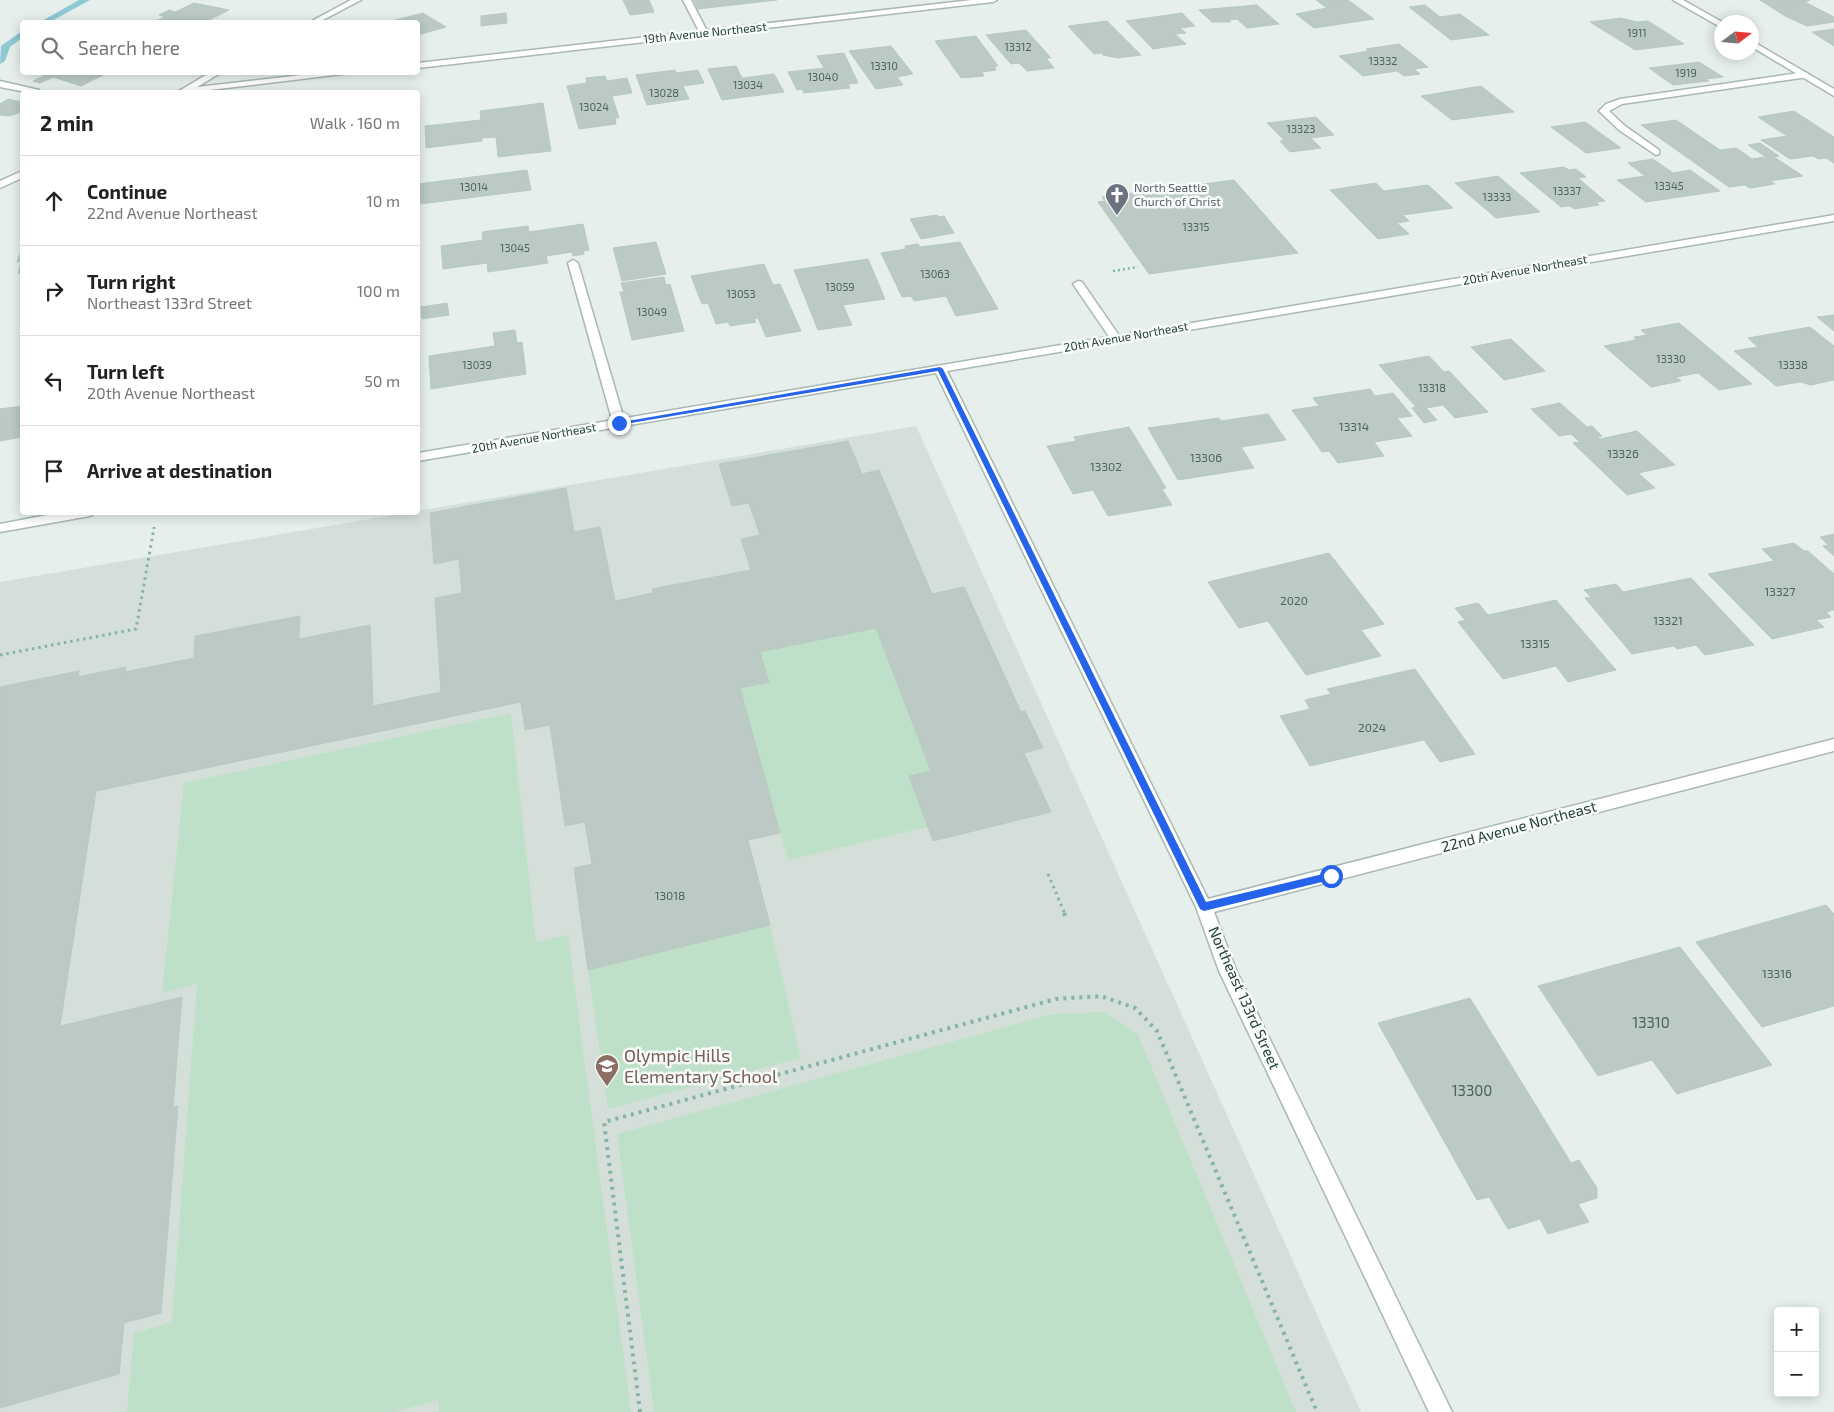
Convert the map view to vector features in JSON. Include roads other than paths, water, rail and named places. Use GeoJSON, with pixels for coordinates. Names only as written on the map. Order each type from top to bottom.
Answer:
{"type":"FeatureCollection","features":[{"type":"Feature","properties":{"kind":"street"},"geometry":{"type":"LineString","coordinates":[[318,20],[357,0]]}},
{"type":"Feature","properties":{"kind":"street"},"geometry":{"type":"LineString","coordinates":[[687,0],[704,33]]}},
{"type":"Feature","properties":{"kind":"street","name":"19th Avenue Northeast"},"geometry":{"type":"LineString","coordinates":[[420,66],[993,0]]}},
{"type":"Feature","properties":{"kind":"street"},"geometry":{"type":"LineString","coordinates":[[1677,0],[1714,21]]}},
{"type":"Feature","properties":{"kind":"street"},"geometry":{"type":"LineString","coordinates":[[1759,48],[1834,93]]}},
{"type":"Feature","properties":{"kind":"street"},"geometry":{"type":"LineString","coordinates":[[185,90],[212,75]]}},
{"type":"Feature","properties":{"kind":"street"},"geometry":{"type":"LineString","coordinates":[[198,90],[329,75]]}},
{"type":"Feature","properties":{"kind":"street"},"geometry":{"type":"LineString","coordinates":[[1656,152],[1622,128],[1604,111],[1620,102],[1805,75]]}},
{"type":"Feature","properties":{"kind":"street"},"geometry":{"type":"LineString","coordinates":[[0,84],[27,90]]}},
{"type":"Feature","properties":{"kind":"street"},"geometry":{"type":"LineString","coordinates":[[0,185],[20,175]]}},
{"type":"Feature","properties":{"kind":"street","name":"20th Avenue Northeast"},"geometry":{"type":"LineString","coordinates":[[420,457],[1834,218]]}},
{"type":"Feature","properties":{"kind":"street"},"geometry":{"type":"LineString","coordinates":[[573,263],[619,423]]}},
{"type":"Feature","properties":{"kind":"street"},"geometry":{"type":"LineString","coordinates":[[1078,284],[1116,339]]}},
{"type":"Feature","properties":{"kind":"street","name":"Northeast 133rd Street"},"geometry":{"type":"LineString","coordinates":[[940,369],[1204,907],[1228,970],[1441,1412]]}},
{"type":"Feature","properties":{"kind":"street"},"geometry":{"type":"LineString","coordinates":[[0,528],[73,515]]}},
{"type":"Feature","properties":{"kind":"street","name":"22nd Avenue Northeast"},"geometry":{"type":"LineString","coordinates":[[1204,907],[1331,876],[1834,745]]}},
{"type":"Feature","properties":{"kind":"waterway"},"geometry":{"type":"LineString","coordinates":[[48,20],[86,0]]}},
{"type":"Feature","properties":{"kind":"waterway"},"geometry":{"type":"LineString","coordinates":[[0,61],[6,46],[20,36]]}},
{"type":"Feature","properties":{"kind":"place","name":"North Seattle Church of Christ"},"geometry":{"type":"Point","coordinates":[1117,216]}},
{"type":"Feature","properties":{"kind":"place","name":"Olympic Hills Elementary School"},"geometry":{"type":"Point","coordinates":[607,1087]}}]}
